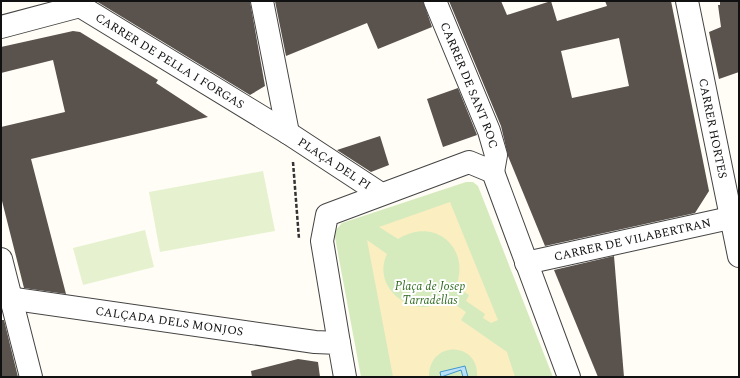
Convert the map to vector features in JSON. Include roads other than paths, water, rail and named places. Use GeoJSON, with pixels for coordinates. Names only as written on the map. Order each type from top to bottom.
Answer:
{"type":"FeatureCollection","features":[{"type":"Feature","properties":{"kind":"street"},"geometry":{"type":"LineString","coordinates":[[262,1],[288,133]]}},
{"type":"Feature","properties":{"kind":"street","name":"CARRER DE SANT ROC"},"geometry":{"type":"LineString","coordinates":[[435,1],[489,131],[496,156],[493,172]]}},
{"type":"Feature","properties":{"kind":"street","name":"CARRER HORTES"},"geometry":{"type":"LineString","coordinates":[[687,1],[736,217],[739,256]]}},
{"type":"Feature","properties":{"kind":"street","name":"CARRER DE PELLA I FORGAS"},"geometry":{"type":"LineString","coordinates":[[1,27],[80,6],[288,133]]}},
{"type":"Feature","properties":{"kind":"street","name":"PLAÇA DEL PI"},"geometry":{"type":"LineString","coordinates":[[288,133],[381,194]]}},
{"type":"Feature","properties":{"kind":"street"},"geometry":{"type":"LineString","coordinates":[[345,377],[322,240],[327,215],[469,162],[493,172],[566,372]]}},
{"type":"Feature","properties":{"kind":"street","name":"CARRER DE VILABERTRAN"},"geometry":{"type":"LineString","coordinates":[[526,263],[736,217]]}},
{"type":"Feature","properties":{"kind":"street"},"geometry":{"type":"LineString","coordinates":[[1,259],[6,297],[31,377]]}},
{"type":"Feature","properties":{"kind":"street","name":"CALÇADA DELS MONJOS"},"geometry":{"type":"LineString","coordinates":[[6,297],[315,342],[339,343]]}},
{"type":"Feature","properties":{"kind":"water"},"geometry":{"type":"Polygon","coordinates":[[[465,366],[468,377],[463,377],[461,370],[441,377],[440,372],[465,366]]]}},
{"type":"Feature","properties":{"kind":"park label","name":"Plaça de Josep Tarradellas"},"geometry":{"type":"Point","coordinates":[430,293]}}]}
